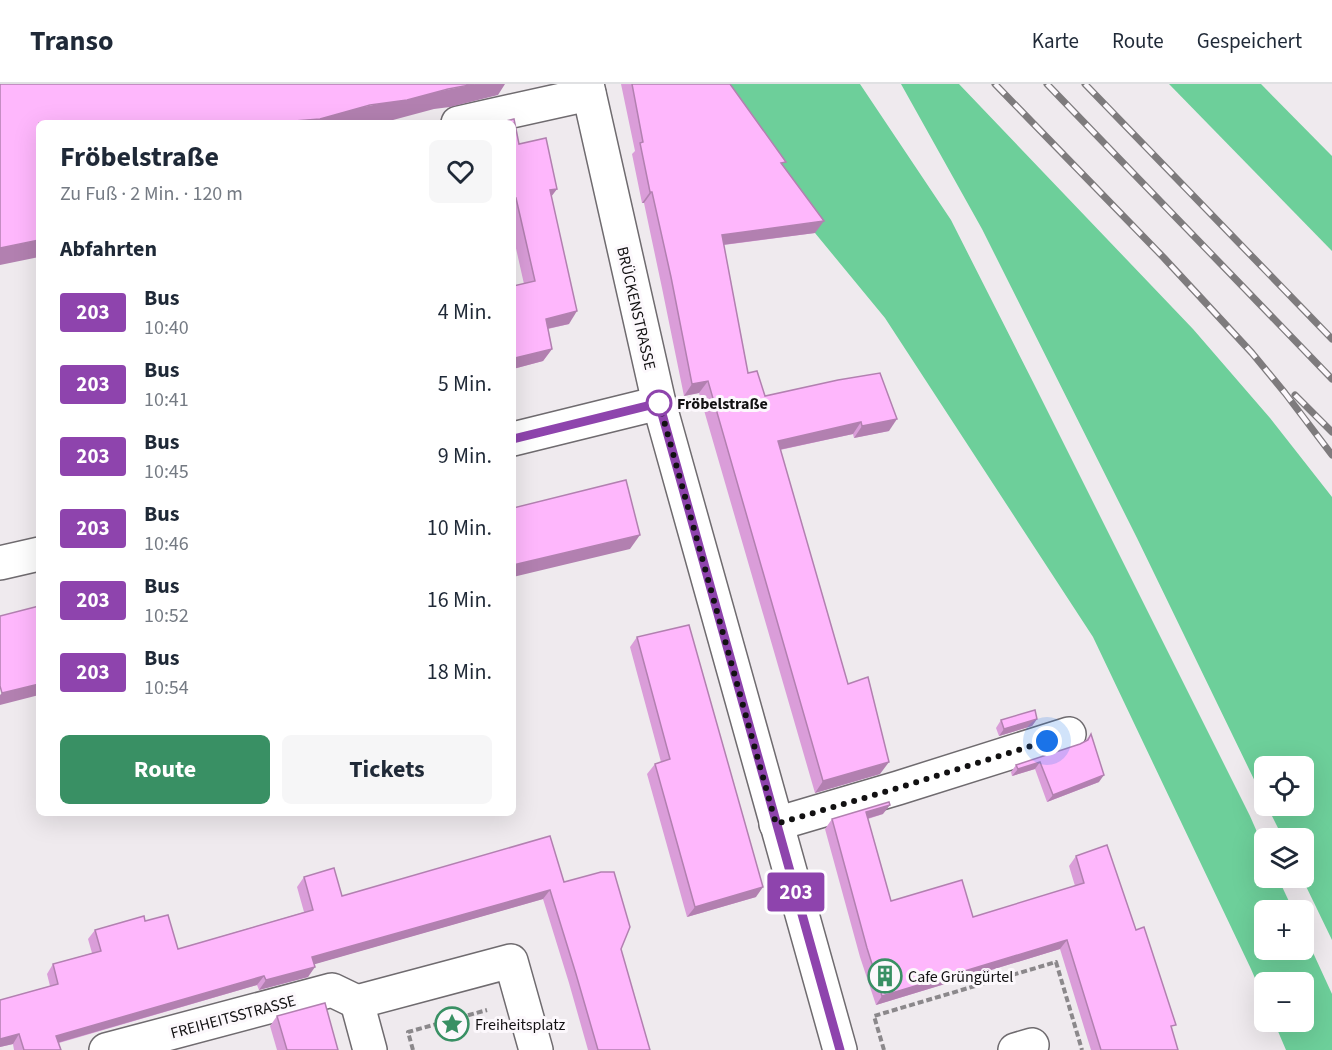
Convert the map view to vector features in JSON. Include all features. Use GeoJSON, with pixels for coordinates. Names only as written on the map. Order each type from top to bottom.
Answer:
{"type":"FeatureCollection","features":[{"type":"Feature","properties":{"kind":"street"},"geometry":{"type":"LineString","coordinates":[[469,120],[588,89]]}},
{"type":"Feature","properties":{"kind":"street","name":"BRÜCKENSTRASSE"},"geometry":{"type":"LineString","coordinates":[[588,89],[659,403],[840,1050]]}},
{"type":"Feature","properties":{"kind":"street"},"geometry":{"type":"LineString","coordinates":[[516,438],[659,403]]}},
{"type":"Feature","properties":{"kind":"street"},"geometry":{"type":"LineString","coordinates":[[0,563],[36,555]]}},
{"type":"Feature","properties":{"kind":"street"},"geometry":{"type":"LineString","coordinates":[[776,824],[1069,734]]}},
{"type":"Feature","properties":{"kind":"street"},"geometry":{"type":"LineString","coordinates":[[370,1050],[357,1002],[511,961],[536,1050]]}},
{"type":"Feature","properties":{"kind":"street","name":"FREIHEITSSTRASSE"},"geometry":{"type":"LineString","coordinates":[[106,1050],[332,990],[357,1002]]}},
{"type":"Feature","properties":{"kind":"path"},"geometry":{"type":"LineString","coordinates":[[884,1050],[874,1016],[1056,962],[1082,1050]]}},
{"type":"Feature","properties":{"kind":"path"},"geometry":{"type":"LineString","coordinates":[[413,1050],[408,1032],[490,1009]]}},
{"type":"Feature","properties":{"kind":"green space"},"geometry":{"type":"Polygon","coordinates":[[[714,84],[860,84],[951,220],[1250,816],[1255,828],[1254,888],[1283,888],[1288,900],[1254,900],[1254,960],[1314,960],[1314,955],[1332,994],[1332,1050],[1286,1050],[1278,1032],[1314,1032],[1314,972],[1254,972],[1254,976],[1093,637],[885,318],[815,233],[714,84]]]}},
{"type":"Feature","properties":{"kind":"green space"},"geometry":{"type":"Polygon","coordinates":[[[901,84],[959,84],[1193,329],[1270,418],[1332,497],[1332,940],[1307,888],[1314,888],[1314,828],[1278,828],[1272,816],[1314,816],[1314,756],[1254,756],[1254,779],[1137,538],[982,229],[901,84]]]}},
{"type":"Feature","properties":{"kind":"green space"},"geometry":{"type":"Polygon","coordinates":[[[1169,84],[1261,84],[1332,156],[1332,251],[1169,84]]]}},
{"type":"Feature","properties":{"kind":"building"},"geometry":{"type":"Polygon","coordinates":[[[0,84],[475,84],[407,100],[370,105],[320,119],[36,120],[36,241],[0,248],[0,84]]]}},
{"type":"Feature","properties":{"kind":"building"},"geometry":{"type":"Polygon","coordinates":[[[632,84],[730,84],[786,162],[781,163],[824,221],[722,235],[748,373],[757,371],[765,396],[880,373],[897,419],[862,426],[861,422],[778,441],[848,684],[868,677],[889,762],[823,781],[708,381],[692,384],[671,277],[640,143],[643,142],[632,84]]]}},
{"type":"Feature","properties":{"kind":"building"},"geometry":{"type":"Polygon","coordinates":[[[516,129],[519,144],[546,138],[557,189],[550,190],[577,311],[546,319],[552,349],[516,358],[516,285],[535,281],[516,198],[516,129]]]}},
{"type":"Feature","properties":{"kind":"building"},"geometry":{"type":"Polygon","coordinates":[[[626,480],[640,535],[516,564],[516,507],[626,480]]]}},
{"type":"Feature","properties":{"kind":"building"},"geometry":{"type":"Polygon","coordinates":[[[36,607],[36,685],[2,693],[0,686],[0,616],[36,607]]]}},
{"type":"Feature","properties":{"kind":"building"},"geometry":{"type":"Polygon","coordinates":[[[689,625],[763,887],[695,907],[655,764],[670,759],[637,637],[689,625]]]}},
{"type":"Feature","properties":{"kind":"building"},"geometry":{"type":"Polygon","coordinates":[[[1035,710],[1037,719],[1004,729],[1001,720],[1035,710]]]}},
{"type":"Feature","properties":{"kind":"building"},"geometry":{"type":"Polygon","coordinates":[[[1091,734],[1104,775],[1053,795],[1040,762],[1018,769],[1016,765],[1080,744],[1088,740],[1091,734]]]}},
{"type":"Feature","properties":{"kind":"building"},"geometry":{"type":"Polygon","coordinates":[[[889,802],[890,805],[866,812],[891,901],[962,880],[973,917],[1084,883],[1076,856],[1107,845],[1136,930],[1144,927],[1176,1025],[1171,1026],[1178,1050],[1101,1050],[1067,940],[882,996],[832,819],[889,802]]]}},
{"type":"Feature","properties":{"kind":"building"},"geometry":{"type":"Polygon","coordinates":[[[550,836],[564,882],[601,872],[614,872],[630,927],[621,949],[650,1050],[598,1050],[550,890],[312,957],[315,967],[266,980],[264,976],[56,1036],[61,1050],[24,1050],[19,1034],[0,1039],[0,1000],[58,984],[53,964],[101,951],[95,930],[144,916],[145,921],[168,915],[178,949],[313,910],[304,877],[334,868],[342,896],[550,836]]]}},
{"type":"Feature","properties":{"kind":"building"},"geometry":{"type":"Polygon","coordinates":[[[325,1003],[338,1050],[287,1050],[277,1016],[325,1003]]]}},
{"type":"Feature","properties":{"kind":"railway"},"geometry":{"type":"LineString","coordinates":[[995,84],[1164,258],[1252,353],[1332,455]]}},
{"type":"Feature","properties":{"kind":"railway"},"geometry":{"type":"LineString","coordinates":[[1047,84],[1332,379]]}},
{"type":"Feature","properties":{"kind":"railway"},"geometry":{"type":"LineString","coordinates":[[1085,84],[1332,339]]}},
{"type":"Feature","properties":{"kind":"railway"},"geometry":{"type":"LineString","coordinates":[[1295,395],[1332,432]]}},
{"type":"Feature","properties":{"kind":"bus line","name":"203"},"geometry":{"type":"LineString","coordinates":[[516,438],[659,403],[840,1050]]}},
{"type":"Feature","properties":{"kind":"place","name":"Fröbelstraße"},"geometry":{"type":"Point","coordinates":[659,403]}},
{"type":"Feature","properties":{"kind":"place","name":"Cafe Grüngürtel"},"geometry":{"type":"Point","coordinates":[885,976]}},
{"type":"Feature","properties":{"kind":"place","name":"Freiheitsplatz"},"geometry":{"type":"Point","coordinates":[452,1024]}},
{"type":"Feature","properties":{"kind":"route"},"geometry":{"type":"LineString","coordinates":[[659,403],[776,824],[1047,741]]}}]}
